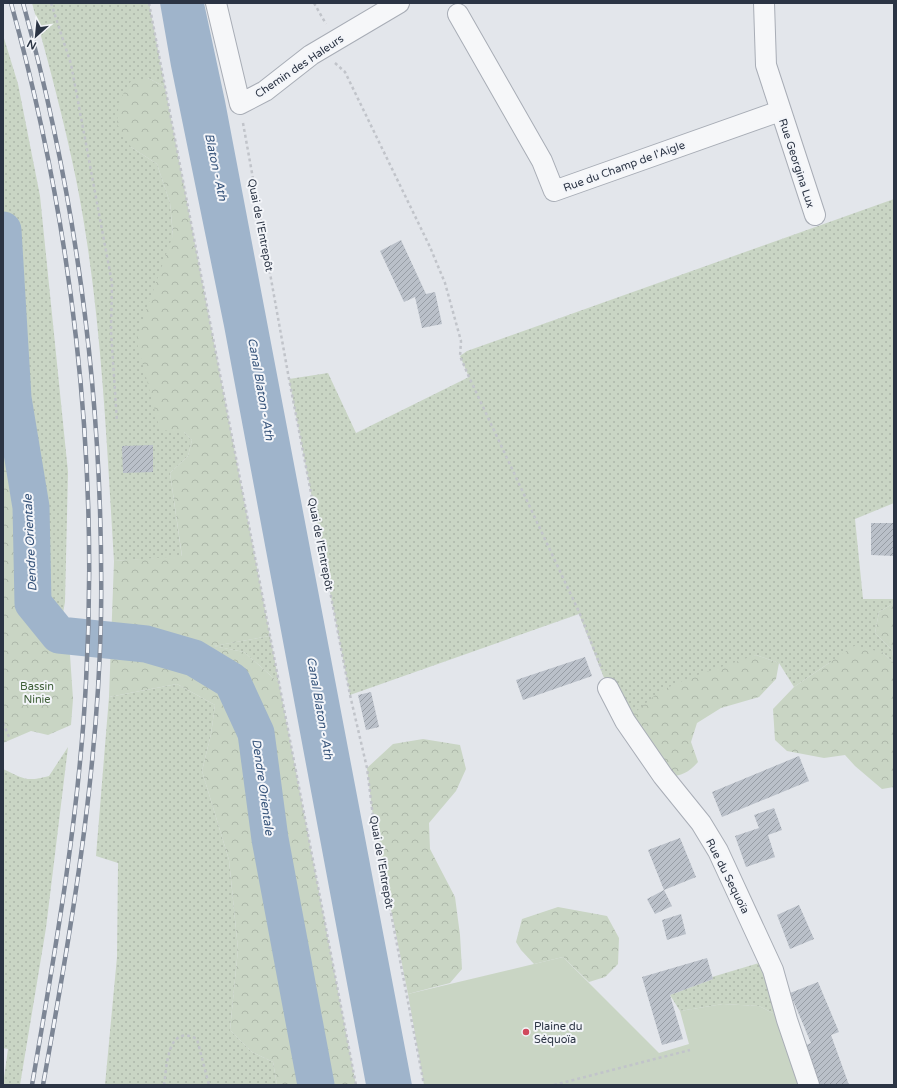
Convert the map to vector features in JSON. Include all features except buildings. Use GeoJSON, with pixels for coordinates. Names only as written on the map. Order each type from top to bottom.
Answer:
{"type":"FeatureCollection","features":[{"type":"Feature","properties":{"kind":"street"},"geometry":{"type":"LineString","coordinates":[[216,3],[240,104]]}},
{"type":"Feature","properties":{"kind":"street","name":"Chemin des Haleurs"},"geometry":{"type":"LineString","coordinates":[[240,104],[266,91],[320,50],[399,3]]}},
{"type":"Feature","properties":{"kind":"street"},"geometry":{"type":"LineString","coordinates":[[764,3],[766,65],[780,110]]}},
{"type":"Feature","properties":{"kind":"street","name":"Rue du Champ de l'Aigle"},"geometry":{"type":"LineString","coordinates":[[458,14],[542,161],[554,191],[780,110]]}},
{"type":"Feature","properties":{"kind":"street","name":"Rue Georgina Lux"},"geometry":{"type":"LineString","coordinates":[[780,110],[815,215]]}},
{"type":"Feature","properties":{"kind":"street","name":"Rue du Sequoïa"},"geometry":{"type":"LineString","coordinates":[[608,688],[625,721],[663,776],[701,823],[718,851],[773,970],[787,1020],[809,1085]]}},
{"type":"Feature","properties":{"kind":"path"},"geometry":{"type":"LineString","coordinates":[[51,3],[71,64],[112,283],[111,331],[117,422]]}},
{"type":"Feature","properties":{"kind":"path"},"geometry":{"type":"LineString","coordinates":[[149,3],[356,1085]]}},
{"type":"Feature","properties":{"kind":"path"},"geometry":{"type":"LineString","coordinates":[[320,50],[345,72],[430,247],[445,283],[461,341],[460,356],[580,614],[608,688]]}},
{"type":"Feature","properties":{"kind":"path","name":"Quai de l'Entrepôt"},"geometry":{"type":"LineString","coordinates":[[240,104],[291,386],[350,695],[367,768],[374,825],[424,1085]]}},
{"type":"Feature","properties":{"kind":"path"},"geometry":{"type":"LineString","coordinates":[[3,723],[10,739]]}},
{"type":"Feature","properties":{"kind":"path"},"geometry":{"type":"LineString","coordinates":[[164,1085],[169,1053],[174,1041],[181,1035],[189,1035],[197,1039],[210,1085]]}},
{"type":"Feature","properties":{"kind":"path"},"geometry":{"type":"LineString","coordinates":[[554,1085],[690,1050]]}},
{"type":"Feature","properties":{"kind":"green space"},"geometry":{"type":"Polygon","coordinates":[[[32,3],[149,3],[165,87],[148,78],[131,147],[157,164],[170,203],[173,236],[168,254],[184,432],[192,440],[188,456],[170,473],[182,557],[114,561],[105,417],[97,321],[91,273],[76,179],[50,69],[32,3]]]}},
{"type":"Feature","properties":{"kind":"green space"},"geometry":{"type":"Polygon","coordinates":[[[3,35],[18,84],[40,196],[68,472],[65,602],[59,635],[33,603],[31,507],[13,398],[3,230],[3,35]]]}},
{"type":"Feature","properties":{"kind":"green space"},"geometry":{"type":"Polygon","coordinates":[[[148,78],[165,87],[270,636],[214,646],[244,652],[279,683],[356,1085],[277,1085],[273,1062],[252,1052],[230,1030],[238,949],[229,860],[202,771],[211,734],[215,705],[177,684],[109,697],[114,561],[182,556],[170,473],[188,456],[192,440],[184,432],[160,430],[136,339],[173,235],[170,203],[157,164],[131,147],[117,124],[119,101],[131,81],[148,78]]]}},
{"type":"Feature","properties":{"kind":"green space"},"geometry":{"type":"Polygon","coordinates":[[[894,199],[894,503],[855,519],[863,599],[894,599],[894,603],[879,612],[875,633],[892,650],[894,663],[882,652],[829,663],[794,687],[779,663],[756,655],[625,721],[608,688],[579,614],[350,695],[289,379],[328,373],[356,433],[469,377],[460,356],[467,351],[894,199]]]}},
{"type":"Feature","properties":{"kind":"green space","name":"Bassin Ninie"},"geometry":{"type":"Polygon","coordinates":[[[3,230],[13,398],[31,507],[33,603],[59,635],[70,655],[73,699],[71,725],[48,735],[31,731],[3,743],[3,230]]]}},
{"type":"Feature","properties":{"kind":"green space"},"geometry":{"type":"Polygon","coordinates":[[[894,603],[894,663],[892,650],[875,633],[879,612],[894,603]]]}},
{"type":"Feature","properties":{"kind":"green space"},"geometry":{"type":"Polygon","coordinates":[[[270,636],[279,683],[244,652],[213,646],[270,636]]]}},
{"type":"Feature","properties":{"kind":"green space"},"geometry":{"type":"Polygon","coordinates":[[[854,646],[882,652],[894,663],[894,787],[882,789],[855,766],[845,755],[824,758],[787,751],[775,740],[773,709],[794,687],[854,646]]]}},
{"type":"Feature","properties":{"kind":"green space"},"geometry":{"type":"Polygon","coordinates":[[[756,655],[779,663],[776,679],[759,697],[721,708],[697,723],[691,742],[698,762],[683,774],[663,776],[625,721],[660,691],[689,678],[756,655]]]}},
{"type":"Feature","properties":{"kind":"green space"},"geometry":{"type":"Polygon","coordinates":[[[177,684],[215,705],[211,734],[202,771],[229,860],[238,949],[230,1030],[252,1052],[273,1062],[277,1085],[105,1085],[117,957],[118,863],[96,856],[109,697],[177,684]]]}},
{"type":"Feature","properties":{"kind":"green space"},"geometry":{"type":"Polygon","coordinates":[[[423,739],[460,745],[466,769],[456,791],[429,823],[430,849],[455,897],[460,935],[462,969],[450,983],[408,994],[374,825],[367,768],[393,744],[423,739]]]}},
{"type":"Feature","properties":{"kind":"green space"},"geometry":{"type":"Polygon","coordinates":[[[68,747],[46,928],[20,1085],[3,1085],[8,1049],[3,1048],[3,769],[30,779],[49,776],[68,747]]]}},
{"type":"Feature","properties":{"kind":"green space"},"geometry":{"type":"Polygon","coordinates":[[[558,907],[607,916],[619,938],[618,964],[605,977],[589,982],[563,957],[534,964],[521,950],[516,942],[522,919],[558,907]]]}},
{"type":"Feature","properties":{"kind":"green space","name":"Plaine du Séquoïa"},"geometry":{"type":"Polygon","coordinates":[[[563,957],[659,1053],[689,1044],[680,1011],[723,1004],[759,1006],[787,1020],[809,1085],[424,1085],[408,994],[563,957]]]}},
{"type":"Feature","properties":{"kind":"green space"},"geometry":{"type":"Polygon","coordinates":[[[769,960],[787,1020],[759,1006],[723,1004],[680,1011],[670,995],[713,979],[712,977],[769,960]]]}},
{"type":"Feature","properties":{"kind":"water"},"geometry":{"type":"Polygon","coordinates":[[[160,3],[204,3],[225,101],[412,1085],[366,1085],[224,326],[171,66],[160,3]]]}},
{"type":"Feature","properties":{"kind":"waterway","name":"Dendre Orientale"},"geometry":{"type":"LineString","coordinates":[[3,230],[13,398],[31,507],[33,603],[59,635],[146,644],[194,658],[232,681],[256,733],[270,839],[316,1085]]}},
{"type":"Feature","properties":{"kind":"railway"},"geometry":{"type":"LineString","coordinates":[[11,3],[32,86],[50,170],[65,255],[76,340],[84,425],[88,511],[89,597],[83,733],[65,885],[32,1085]]}},
{"type":"Feature","properties":{"kind":"railway"},"geometry":{"type":"LineString","coordinates":[[23,3],[59,154],[73,230],[84,307],[92,384],[98,462],[101,539],[99,676],[89,793],[73,911],[43,1085]]}},
{"type":"Feature","properties":{"kind":"place","name":"Plaine du Séquoïa"},"geometry":{"type":"Point","coordinates":[526,1032]}},
{"type":"Feature","properties":{"kind":"water label","name":"Blaton - Ath"},"geometry":{"type":"Point","coordinates":[216,167]}},
{"type":"Feature","properties":{"kind":"water label","name":"Canal Blaton - Ath"},"geometry":{"type":"Point","coordinates":[261,389]}},
{"type":"Feature","properties":{"kind":"water label","name":"Canal Blaton - Ath"},"geometry":{"type":"Point","coordinates":[320,708]}}]}
